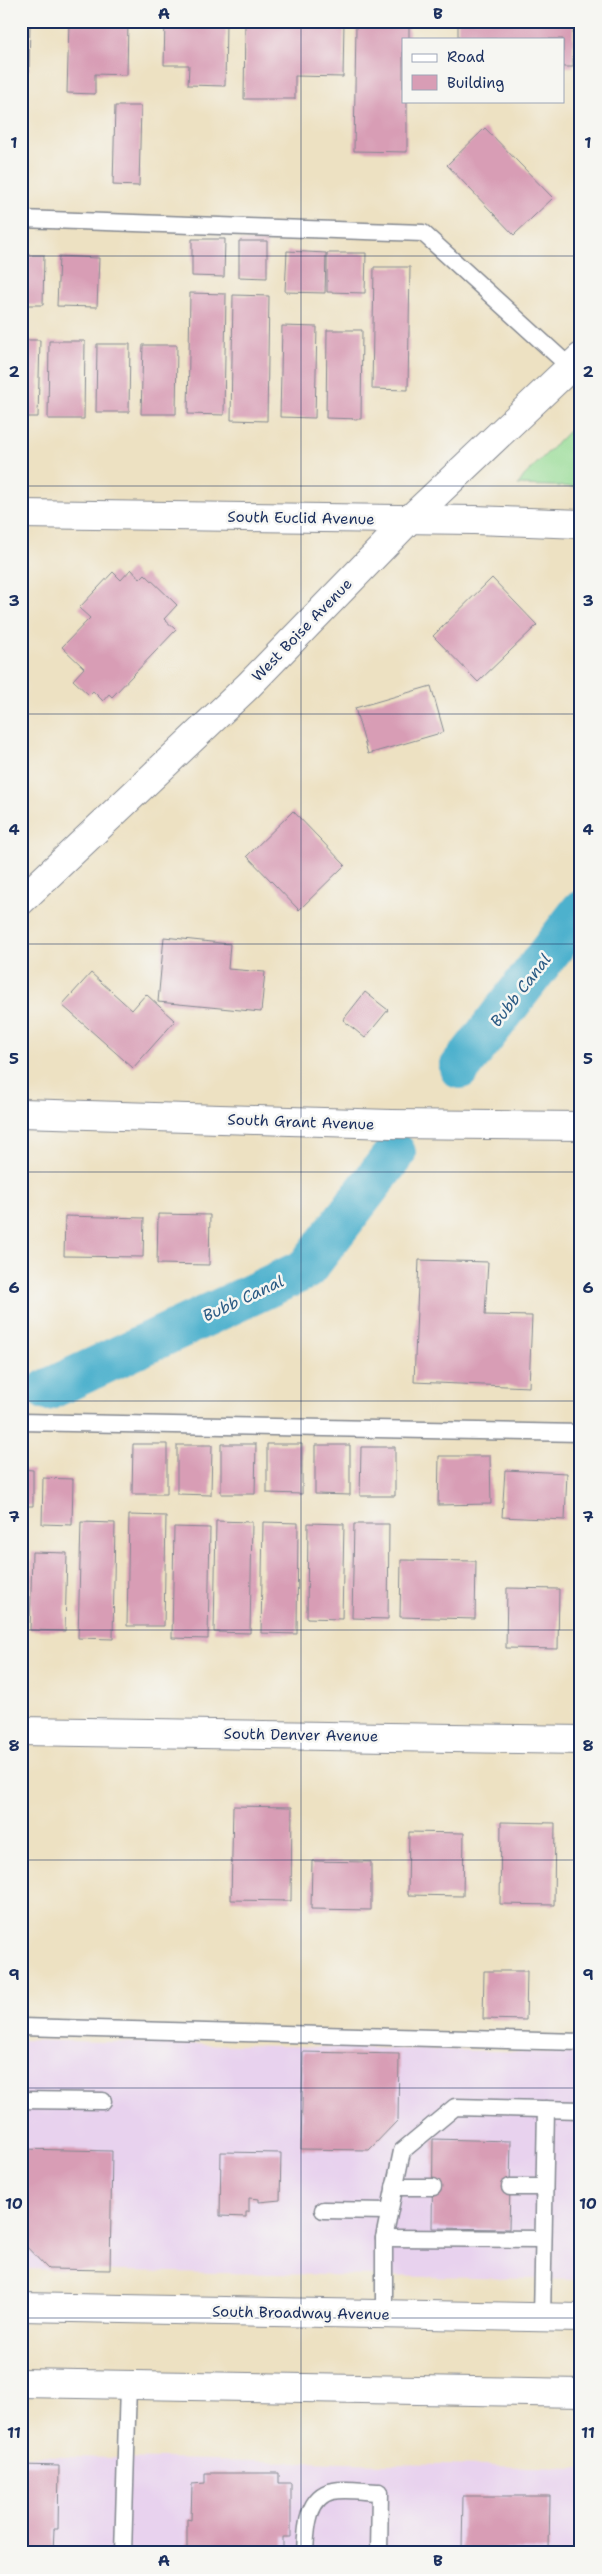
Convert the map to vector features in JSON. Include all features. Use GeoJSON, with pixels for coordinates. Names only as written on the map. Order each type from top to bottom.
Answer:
{"type":"FeatureCollection","features":[{"type":"Feature","properties":{"kind":"street","name":"West Boise Avenue"},"geometry":{"type":"LineString","coordinates":[[21,901],[248,686],[410,519],[576,362]]}},
{"type":"Feature","properties":{"kind":"street","name":"South Euclid Avenue"},"geometry":{"type":"LineString","coordinates":[[21,514],[410,519],[581,524]]}},
{"type":"Feature","properties":{"kind":"street","name":"South Grant Avenue"},"geometry":{"type":"LineString","coordinates":[[21,1113],[391,1124],[581,1126]]}},
{"type":"Feature","properties":{"kind":"street","name":"South Denver Avenue"},"geometry":{"type":"LineString","coordinates":[[21,1731],[581,1740]]}},
{"type":"Feature","properties":{"kind":"street","name":"South Broadway Avenue"},"geometry":{"type":"LineString","coordinates":[[21,2308],[581,2318]]}},
{"type":"Feature","properties":{"kind":"street"},"geometry":{"type":"LineString","coordinates":[[21,2383],[581,2393]]}},
{"type":"Feature","properties":{"kind":"lane"},"geometry":{"type":"LineString","coordinates":[[21,219],[423,233],[576,362]]}},
{"type":"Feature","properties":{"kind":"lane"},"geometry":{"type":"LineString","coordinates":[[21,1422],[581,1433]]}},
{"type":"Feature","properties":{"kind":"lane"},"geometry":{"type":"LineString","coordinates":[[21,2027],[581,2042]]}},
{"type":"Feature","properties":{"kind":"lane"},"geometry":{"type":"LineString","coordinates":[[21,2100],[103,2101]]}},
{"type":"Feature","properties":{"kind":"lane"},"geometry":{"type":"LineString","coordinates":[[384,2314],[384,2238],[388,2211],[402,2151],[455,2107],[581,2110]]}},
{"type":"Feature","properties":{"kind":"lane"},"geometry":{"type":"LineString","coordinates":[[542,2318],[546,2109]]}},
{"type":"Feature","properties":{"kind":"lane"},"geometry":{"type":"LineString","coordinates":[[394,2187],[433,2188]]}},
{"type":"Feature","properties":{"kind":"lane"},"geometry":{"type":"LineString","coordinates":[[510,2187],[544,2188]]}},
{"type":"Feature","properties":{"kind":"lane"},"geometry":{"type":"LineString","coordinates":[[323,2210],[388,2211]]}},
{"type":"Feature","properties":{"kind":"lane"},"geometry":{"type":"LineString","coordinates":[[384,2238],[543,2239]]}},
{"type":"Feature","properties":{"kind":"lane"},"geometry":{"type":"LineString","coordinates":[[122,2553],[128,2385]]}},
{"type":"Feature","properties":{"kind":"lane"},"geometry":{"type":"LineString","coordinates":[[305,2553],[308,2515],[318,2500],[332,2491],[380,2492],[379,2553]]}},
{"type":"Feature","properties":{"kind":"shaded area"},"geometry":{"type":"Polygon","coordinates":[[[21,2040],[581,2053],[581,2280],[21,2269],[21,2040]]]}},
{"type":"Feature","properties":{"kind":"shaded area"},"geometry":{"type":"Polygon","coordinates":[[[21,2456],[581,2468],[581,2553],[21,2553],[21,2456]]]}},
{"type":"Feature","properties":{"kind":"green space"},"geometry":{"type":"Polygon","coordinates":[[[581,419],[581,487],[518,485],[524,476],[581,419]]]}},
{"type":"Feature","properties":{"kind":"building"},"geometry":{"type":"Polygon","coordinates":[[[21,21],[30,21],[29,71],[21,71],[21,21]]]}},
{"type":"Feature","properties":{"kind":"building"},"geometry":{"type":"Polygon","coordinates":[[[69,21],[128,21],[127,75],[95,74],[95,94],[67,93],[69,21]]]}},
{"type":"Feature","properties":{"kind":"building"},"geometry":{"type":"Polygon","coordinates":[[[165,21],[226,21],[225,86],[188,85],[189,65],[164,65],[165,21]]]}},
{"type":"Feature","properties":{"kind":"building"},"geometry":{"type":"Polygon","coordinates":[[[245,21],[344,21],[343,77],[295,76],[295,99],[244,99],[245,21]]]}},
{"type":"Feature","properties":{"kind":"building"},"geometry":{"type":"Polygon","coordinates":[[[458,21],[573,21],[573,67],[564,67],[564,38],[458,38],[458,21]]]}},
{"type":"Feature","properties":{"kind":"building"},"geometry":{"type":"Polygon","coordinates":[[[356,25],[409,26],[409,38],[402,38],[402,102],[407,102],[407,152],[354,151],[356,25]]]}},
{"type":"Feature","properties":{"kind":"building"},"geometry":{"type":"Polygon","coordinates":[[[115,106],[141,106],[139,186],[113,185],[115,106]]]}},
{"type":"Feature","properties":{"kind":"building"},"geometry":{"type":"Polygon","coordinates":[[[485,128],[553,198],[514,235],[447,165],[485,128]]]}},
{"type":"Feature","properties":{"kind":"building"},"geometry":{"type":"Polygon","coordinates":[[[192,239],[225,239],[224,277],[192,276],[192,239]]]}},
{"type":"Feature","properties":{"kind":"building"},"geometry":{"type":"Polygon","coordinates":[[[239,241],[267,241],[267,278],[239,277],[239,241]]]}},
{"type":"Feature","properties":{"kind":"building"},"geometry":{"type":"Polygon","coordinates":[[[287,251],[326,253],[325,293],[285,292],[287,251]]]}},
{"type":"Feature","properties":{"kind":"building"},"geometry":{"type":"Polygon","coordinates":[[[327,253],[366,253],[365,293],[327,292],[327,253]]]}},
{"type":"Feature","properties":{"kind":"building"},"geometry":{"type":"Polygon","coordinates":[[[21,255],[44,255],[43,305],[21,305],[21,255]]]}},
{"type":"Feature","properties":{"kind":"building"},"geometry":{"type":"Polygon","coordinates":[[[59,256],[99,258],[97,307],[57,306],[59,256]]]}},
{"type":"Feature","properties":{"kind":"building"},"geometry":{"type":"Polygon","coordinates":[[[374,267],[410,267],[408,390],[372,389],[374,267]]]}},
{"type":"Feature","properties":{"kind":"building"},"geometry":{"type":"Polygon","coordinates":[[[190,293],[226,294],[224,415],[188,414],[190,293]]]}},
{"type":"Feature","properties":{"kind":"building"},"geometry":{"type":"Polygon","coordinates":[[[233,295],[269,296],[267,421],[231,420],[233,295]]]}},
{"type":"Feature","properties":{"kind":"building"},"geometry":{"type":"Polygon","coordinates":[[[282,326],[317,327],[315,418],[280,417],[282,326]]]}},
{"type":"Feature","properties":{"kind":"building"},"geometry":{"type":"Polygon","coordinates":[[[327,330],[362,330],[361,419],[326,418],[327,330]]]}},
{"type":"Feature","properties":{"kind":"building"},"geometry":{"type":"Polygon","coordinates":[[[21,340],[40,340],[38,417],[21,417],[21,340]]]}},
{"type":"Feature","properties":{"kind":"building"},"geometry":{"type":"Polygon","coordinates":[[[49,341],[85,341],[84,419],[48,419],[49,341]]]}},
{"type":"Feature","properties":{"kind":"building"},"geometry":{"type":"Polygon","coordinates":[[[97,344],[130,344],[129,412],[96,412],[97,344]]]}},
{"type":"Feature","properties":{"kind":"building"},"geometry":{"type":"Polygon","coordinates":[[[143,345],[177,345],[176,414],[141,414],[143,345]]]}},
{"type":"Feature","properties":{"kind":"building"},"geometry":{"type":"Polygon","coordinates":[[[131,569],[140,579],[145,574],[177,605],[164,619],[176,630],[112,697],[109,694],[103,701],[93,691],[89,695],[73,680],[84,668],[62,647],[90,618],[79,608],[113,572],[121,580],[131,569]]]}},
{"type":"Feature","properties":{"kind":"building"},"geometry":{"type":"Polygon","coordinates":[[[492,578],[537,625],[478,682],[433,636],[492,578]]]}},
{"type":"Feature","properties":{"kind":"building"},"geometry":{"type":"Polygon","coordinates":[[[431,686],[444,732],[368,754],[355,708],[431,686]]]}},
{"type":"Feature","properties":{"kind":"building"},"geometry":{"type":"Polygon","coordinates":[[[293,811],[345,865],[299,910],[247,856],[293,811]]]}},
{"type":"Feature","properties":{"kind":"building"},"geometry":{"type":"Polygon","coordinates":[[[164,937],[230,944],[228,969],[265,972],[261,1012],[158,1002],[164,937]]]}},
{"type":"Feature","properties":{"kind":"building"},"geometry":{"type":"Polygon","coordinates":[[[91,973],[132,1010],[146,994],[175,1021],[133,1068],[62,1005],[91,973]]]}},
{"type":"Feature","properties":{"kind":"building"},"geometry":{"type":"Polygon","coordinates":[[[365,992],[388,1010],[365,1038],[343,1020],[365,992]]]}},
{"type":"Feature","properties":{"kind":"building"},"geometry":{"type":"Polygon","coordinates":[[[158,1214],[210,1215],[209,1265],[157,1264],[158,1214]]]}},
{"type":"Feature","properties":{"kind":"building"},"geometry":{"type":"Polygon","coordinates":[[[65,1216],[144,1218],[143,1257],[64,1256],[65,1216]]]}},
{"type":"Feature","properties":{"kind":"building"},"geometry":{"type":"Polygon","coordinates":[[[419,1260],[488,1262],[485,1315],[532,1316],[529,1387],[414,1382],[419,1260]]]}},
{"type":"Feature","properties":{"kind":"building"},"geometry":{"type":"Polygon","coordinates":[[[133,1444],[167,1444],[167,1494],[132,1494],[133,1444]]]}},
{"type":"Feature","properties":{"kind":"building"},"geometry":{"type":"Polygon","coordinates":[[[221,1444],[256,1444],[255,1494],[221,1494],[221,1444]]]}},
{"type":"Feature","properties":{"kind":"building"},"geometry":{"type":"Polygon","coordinates":[[[267,1444],[302,1444],[302,1494],[267,1493],[267,1444]]]}},
{"type":"Feature","properties":{"kind":"building"},"geometry":{"type":"Polygon","coordinates":[[[177,1445],[212,1445],[211,1495],[177,1494],[177,1445]]]}},
{"type":"Feature","properties":{"kind":"building"},"geometry":{"type":"Polygon","coordinates":[[[315,1445],[350,1445],[350,1495],[315,1494],[315,1445]]]}},
{"type":"Feature","properties":{"kind":"building"},"geometry":{"type":"Polygon","coordinates":[[[361,1447],[395,1447],[395,1496],[360,1496],[361,1447]]]}},
{"type":"Feature","properties":{"kind":"building"},"geometry":{"type":"Polygon","coordinates":[[[439,1456],[490,1456],[491,1504],[438,1505],[439,1456]]]}},
{"type":"Feature","properties":{"kind":"building"},"geometry":{"type":"Polygon","coordinates":[[[21,1469],[33,1470],[33,1506],[21,1506],[21,1469]]]}},
{"type":"Feature","properties":{"kind":"building"},"geometry":{"type":"Polygon","coordinates":[[[505,1470],[567,1473],[565,1520],[502,1517],[505,1470]]]}},
{"type":"Feature","properties":{"kind":"building"},"geometry":{"type":"Polygon","coordinates":[[[43,1478],[73,1479],[72,1525],[42,1524],[43,1478]]]}},
{"type":"Feature","properties":{"kind":"building"},"geometry":{"type":"Polygon","coordinates":[[[129,1515],[166,1516],[164,1626],[127,1626],[129,1515]]]}},
{"type":"Feature","properties":{"kind":"building"},"geometry":{"type":"Polygon","coordinates":[[[216,1521],[252,1522],[250,1633],[214,1632],[216,1521]]]}},
{"type":"Feature","properties":{"kind":"building"},"geometry":{"type":"Polygon","coordinates":[[[81,1522],[115,1523],[113,1639],[78,1638],[81,1522]]]}},
{"type":"Feature","properties":{"kind":"building"},"geometry":{"type":"Polygon","coordinates":[[[263,1522],[298,1523],[297,1634],[261,1633],[263,1522]]]}},
{"type":"Feature","properties":{"kind":"building"},"geometry":{"type":"Polygon","coordinates":[[[308,1523],[344,1524],[342,1619],[307,1618],[308,1523]]]}},
{"type":"Feature","properties":{"kind":"building"},"geometry":{"type":"Polygon","coordinates":[[[354,1524],[389,1524],[388,1619],[352,1618],[354,1524]]]}},
{"type":"Feature","properties":{"kind":"building"},"geometry":{"type":"Polygon","coordinates":[[[174,1527],[210,1528],[208,1639],[172,1638],[174,1527]]]}},
{"type":"Feature","properties":{"kind":"building"},"geometry":{"type":"Polygon","coordinates":[[[32,1552],[67,1553],[65,1631],[30,1630],[32,1552]]]}},
{"type":"Feature","properties":{"kind":"building"},"geometry":{"type":"Polygon","coordinates":[[[401,1560],[476,1561],[475,1619],[400,1617],[401,1560]]]}},
{"type":"Feature","properties":{"kind":"building"},"geometry":{"type":"Polygon","coordinates":[[[507,1588],[559,1589],[558,1649],[506,1648],[507,1588]]]}},
{"type":"Feature","properties":{"kind":"building"},"geometry":{"type":"Polygon","coordinates":[[[233,1806],[292,1807],[291,1901],[231,1900],[233,1806]]]}},
{"type":"Feature","properties":{"kind":"building"},"geometry":{"type":"Polygon","coordinates":[[[501,1822],[555,1823],[554,1905],[500,1904],[501,1822]]]}},
{"type":"Feature","properties":{"kind":"building"},"geometry":{"type":"Polygon","coordinates":[[[409,1832],[464,1833],[463,1896],[408,1895],[409,1832]]]}},
{"type":"Feature","properties":{"kind":"building"},"geometry":{"type":"Polygon","coordinates":[[[312,1861],[371,1862],[371,1910],[311,1909],[312,1861]]]}},
{"type":"Feature","properties":{"kind":"building"},"geometry":{"type":"Polygon","coordinates":[[[484,1971],[527,1971],[526,2020],[483,2019],[484,1971]]]}},
{"type":"Feature","properties":{"kind":"building"},"geometry":{"type":"Polygon","coordinates":[[[303,2052],[399,2054],[398,2120],[369,2150],[301,2149],[303,2052]]]}},
{"type":"Feature","properties":{"kind":"building"},"geometry":{"type":"Polygon","coordinates":[[[433,2139],[511,2141],[509,2229],[432,2228],[433,2139]]]}},
{"type":"Feature","properties":{"kind":"building"},"geometry":{"type":"Polygon","coordinates":[[[21,2149],[112,2151],[110,2270],[48,2269],[21,2241],[21,2149]]]}},
{"type":"Feature","properties":{"kind":"building"},"geometry":{"type":"Polygon","coordinates":[[[221,2152],[281,2153],[280,2200],[259,2202],[259,2199],[249,2198],[249,2212],[246,2212],[246,2217],[220,2216],[221,2152]]]}},
{"type":"Feature","properties":{"kind":"building"},"geometry":{"type":"Polygon","coordinates":[[[21,2465],[59,2466],[58,2529],[54,2529],[53,2553],[21,2553],[21,2465]]]}},
{"type":"Feature","properties":{"kind":"building"},"geometry":{"type":"Polygon","coordinates":[[[205,2473],[279,2473],[279,2483],[291,2483],[291,2537],[283,2537],[283,2553],[187,2551],[187,2519],[191,2520],[192,2484],[205,2483],[205,2473]]]}},
{"type":"Feature","properties":{"kind":"building"},"geometry":{"type":"Polygon","coordinates":[[[463,2496],[550,2496],[549,2550],[462,2549],[463,2496]]]}},
{"type":"Feature","properties":{"kind":"waterway","name":"Bubb Canal"},"geometry":{"type":"LineString","coordinates":[[460,1068],[581,911]]}},
{"type":"Feature","properties":{"kind":"waterway","name":"Bubb Canal"},"geometry":{"type":"LineString","coordinates":[[47,1390],[306,1269],[395,1153]]}}]}
